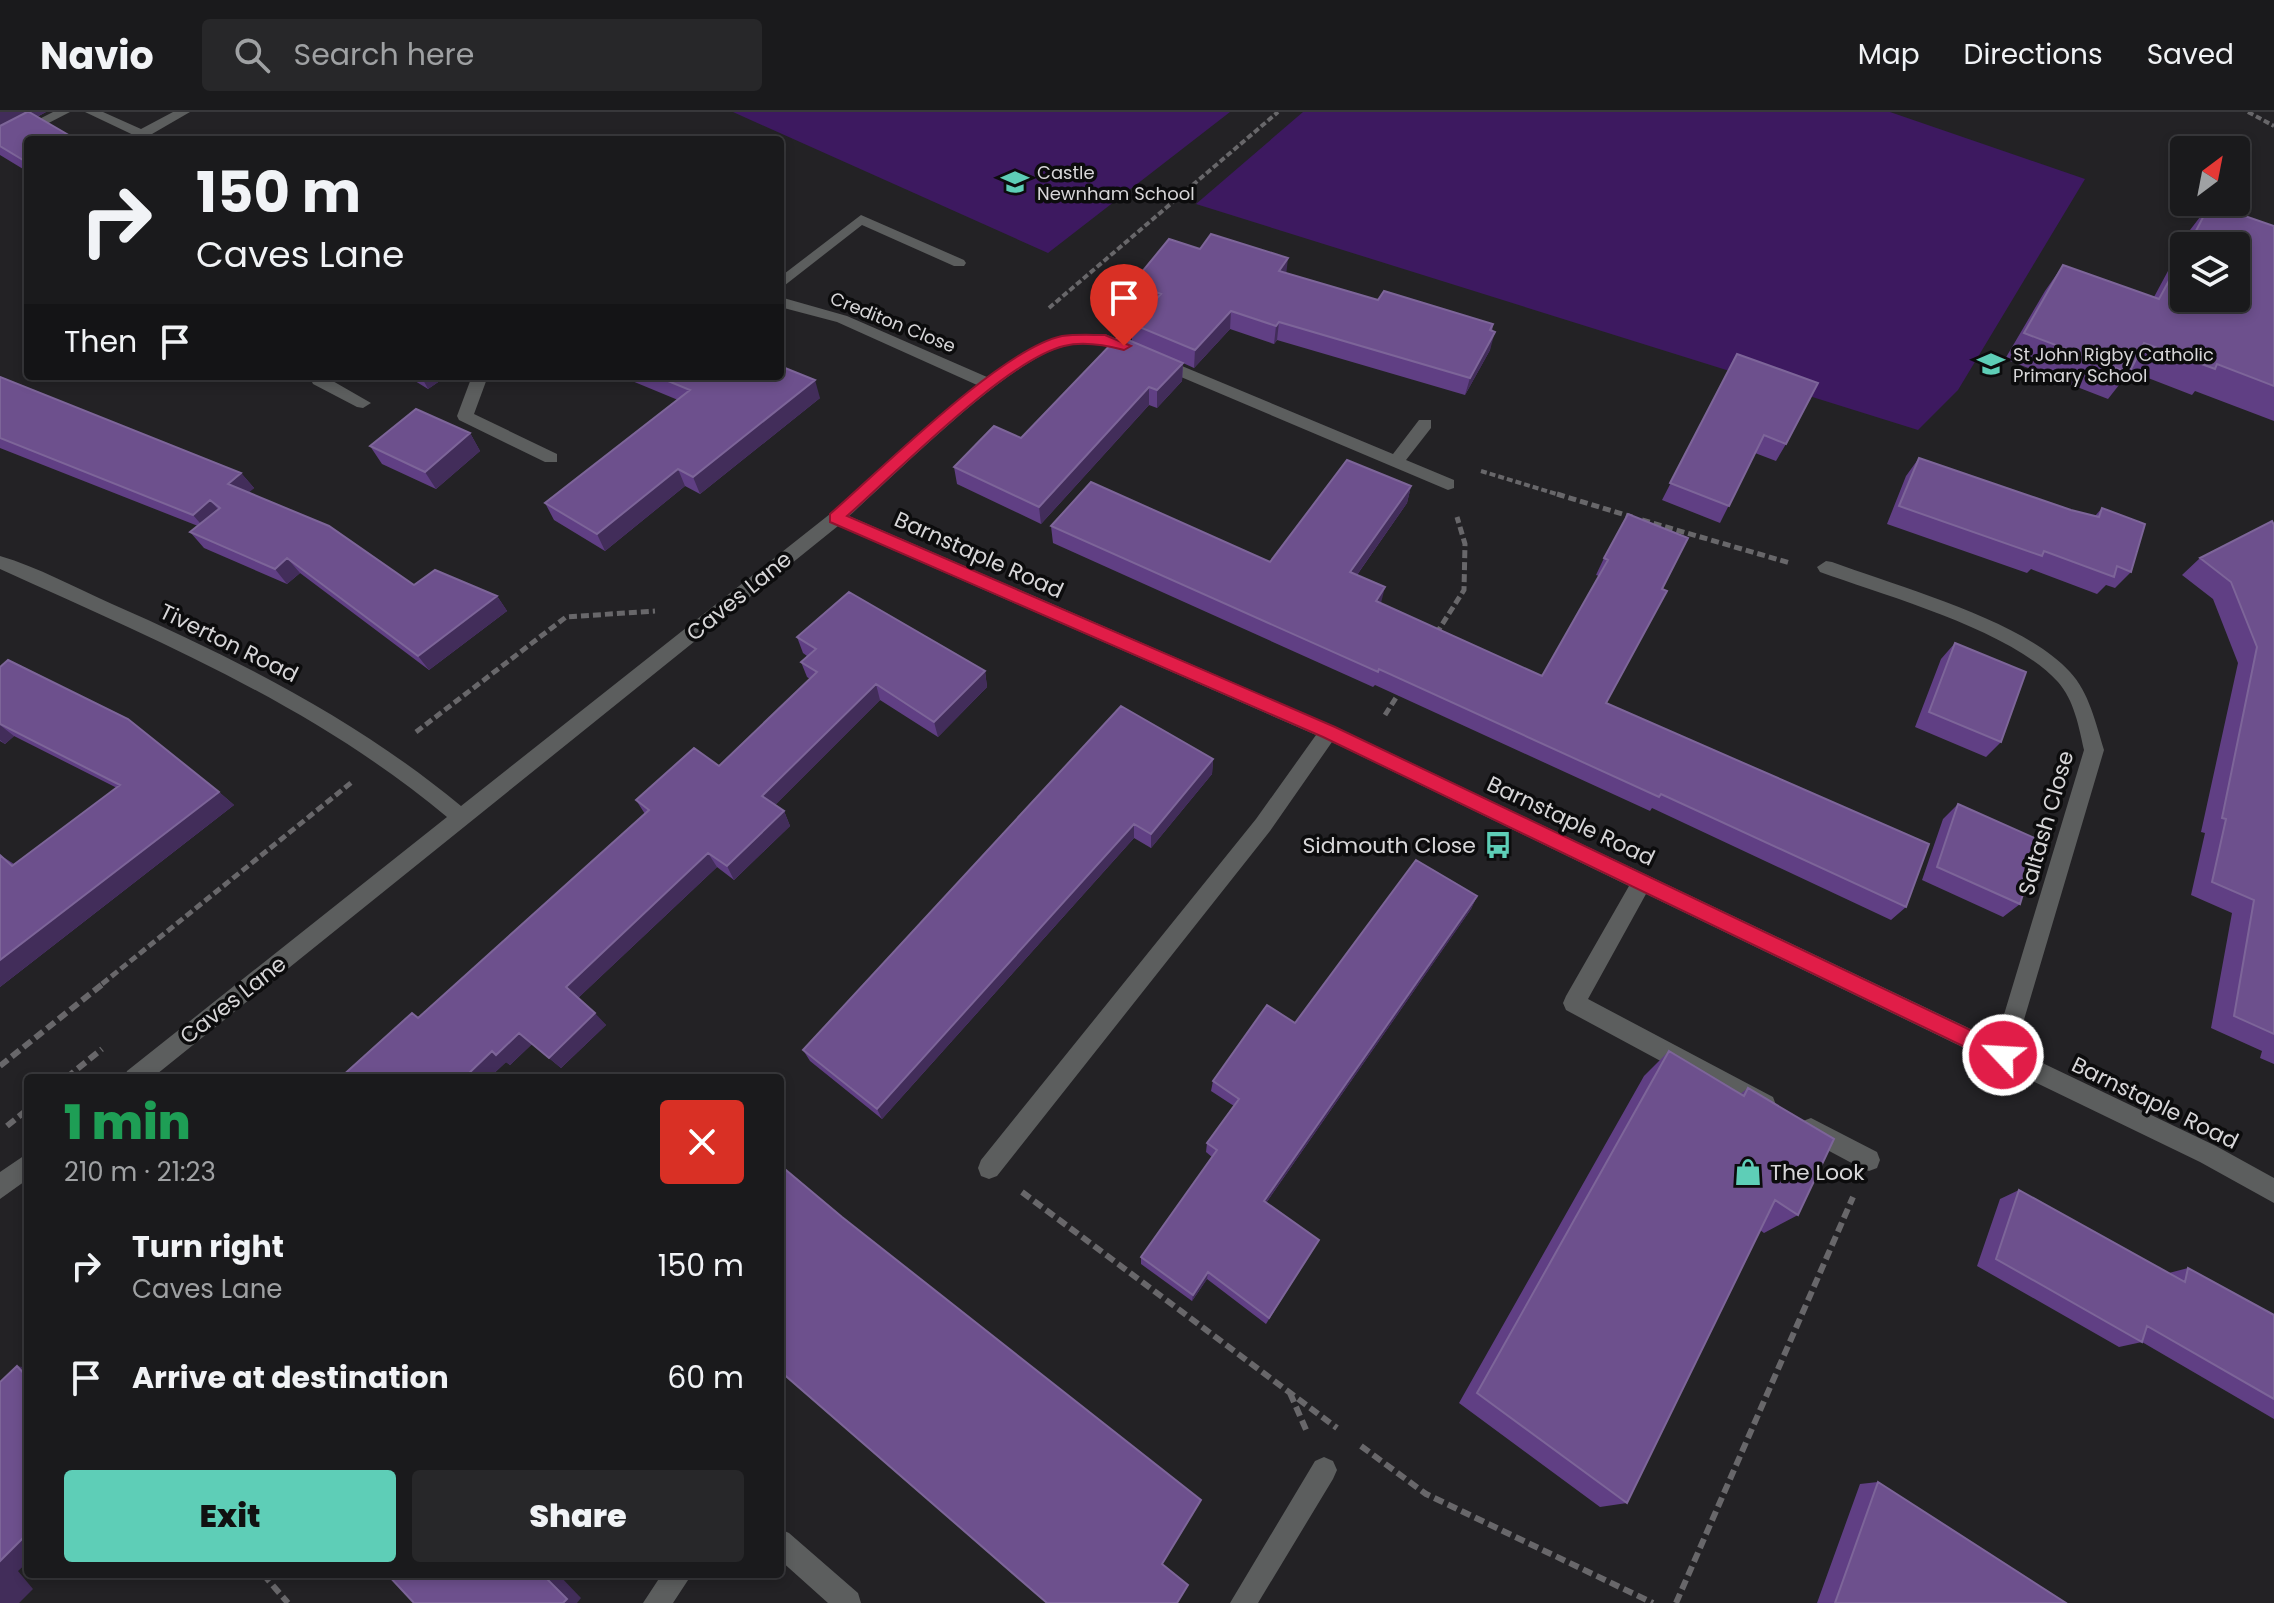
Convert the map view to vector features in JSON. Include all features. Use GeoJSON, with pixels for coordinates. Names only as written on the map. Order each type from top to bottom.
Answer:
{"type":"FeatureCollection","features":[{"type":"Feature","properties":{"kind":"street"},"geometry":{"type":"LineString","coordinates":[[0,144],[63,112]]}},
{"type":"Feature","properties":{"kind":"street"},"geometry":{"type":"LineString","coordinates":[[92,112],[147,136]]}},
{"type":"Feature","properties":{"kind":"street"},"geometry":{"type":"LineString","coordinates":[[150,136],[183,112]]}},
{"type":"Feature","properties":{"kind":"street"},"geometry":{"type":"LineString","coordinates":[[784,281],[861,219],[959,263]]}},
{"type":"Feature","properties":{"kind":"street","name":"Crediton Close"},"geometry":{"type":"LineString","coordinates":[[784,303],[842,319],[988,384]]}},
{"type":"Feature","properties":{"kind":"street","name":"Caves Lane"},"geometry":{"type":"LineString","coordinates":[[140,1074],[836,518],[988,384],[1031,354],[1064,341],[1105,339],[1448,484]]}},
{"type":"Feature","properties":{"kind":"street"},"geometry":{"type":"LineString","coordinates":[[319,380],[363,403]]}},
{"type":"Feature","properties":{"kind":"street"},"geometry":{"type":"LineString","coordinates":[[478,380],[465,416],[551,458]]}},
{"type":"Feature","properties":{"kind":"street"},"geometry":{"type":"LineString","coordinates":[[1396,462],[1425,424]]}},
{"type":"Feature","properties":{"kind":"street","name":"Barnstaple Road"},"geometry":{"type":"LineString","coordinates":[[836,518],[1329,732],[2208,1154],[2274,1191]]}},
{"type":"Feature","properties":{"kind":"street","name":"Tiverton Road"},"geometry":{"type":"LineString","coordinates":[[0,562],[260,680],[383,757],[462,818]]}},
{"type":"Feature","properties":{"kind":"street","name":"Saltash Close"},"geometry":{"type":"LineString","coordinates":[[1826,567],[1988,630],[2035,654],[2063,676],[2083,708],[2094,750],[2003,1055]]}},
{"type":"Feature","properties":{"kind":"street"},"geometry":{"type":"LineString","coordinates":[[989,1168],[1263,825],[1329,732]]}},
{"type":"Feature","properties":{"kind":"street"},"geometry":{"type":"LineString","coordinates":[[1643,881],[1574,1003],[1869,1160]]}},
{"type":"Feature","properties":{"kind":"street"},"geometry":{"type":"LineString","coordinates":[[0,1187],[24,1167]]}},
{"type":"Feature","properties":{"kind":"street"},"geometry":{"type":"LineString","coordinates":[[1243,1603],[1324,1470]]}},
{"type":"Feature","properties":{"kind":"street"},"geometry":{"type":"LineString","coordinates":[[784,1546],[848,1603]]}},
{"type":"Feature","properties":{"kind":"street"},"geometry":{"type":"LineString","coordinates":[[656,1603],[676,1578]]}},
{"type":"Feature","properties":{"kind":"path"},"geometry":{"type":"LineString","coordinates":[[1041,315],[1278,112]]}},
{"type":"Feature","properties":{"kind":"path"},"geometry":{"type":"LineString","coordinates":[[2248,112],[2274,126]]}},
{"type":"Feature","properties":{"kind":"path"},"geometry":{"type":"LineString","coordinates":[[1430,643],[1464,590],[1465,544],[1448,484],[1470,468],[1781,562],[1826,567]]}},
{"type":"Feature","properties":{"kind":"path"},"geometry":{"type":"LineString","coordinates":[[0,1066],[383,757],[566,617],[657,611]]}},
{"type":"Feature","properties":{"kind":"path"},"geometry":{"type":"LineString","coordinates":[[1363,749],[1405,683]]}},
{"type":"Feature","properties":{"kind":"path"},"geometry":{"type":"LineString","coordinates":[[0,1132],[24,1112]]}},
{"type":"Feature","properties":{"kind":"path"},"geometry":{"type":"LineString","coordinates":[[1676,1603],[1869,1160]]}},
{"type":"Feature","properties":{"kind":"path"},"geometry":{"type":"LineString","coordinates":[[989,1168],[1339,1429]]}},
{"type":"Feature","properties":{"kind":"path"},"geometry":{"type":"LineString","coordinates":[[1351,1438],[1426,1494],[1653,1603]]}},
{"type":"Feature","properties":{"kind":"path"},"geometry":{"type":"LineString","coordinates":[[266,1578],[288,1603]]}},
{"type":"Feature","properties":{"kind":"shaded area","name":"Castle Newnham School"},"geometry":{"type":"Polygon","coordinates":[[[733,112],[1230,112],[1048,253],[733,112]]]}},
{"type":"Feature","properties":{"kind":"shaded area","name":"St John Rigby Catholic Primary School"},"geometry":{"type":"Polygon","coordinates":[[[1303,112],[1890,112],[2085,179],[1958,390],[1918,430],[1196,204],[1303,112]]]}},
{"type":"Feature","properties":{"kind":"building"},"geometry":{"type":"Polygon","coordinates":[[[29,112],[70,136],[24,136],[24,161],[0,146],[0,126],[29,112]]]}},
{"type":"Feature","properties":{"kind":"building"},"geometry":{"type":"Polygon","coordinates":[[[2204,216],[2245,216],[2274,226],[2274,386],[2217,364],[2215,369],[2144,343],[2129,373],[2024,333],[2063,265],[2159,299],[2170,279],[2170,312],[2250,312],[2250,232],[2195,232],[2204,216]]]}},
{"type":"Feature","properties":{"kind":"building"},"geometry":{"type":"Polygon","coordinates":[[[1211,234],[1288,258],[1279,271],[1378,300],[1384,291],[1493,324],[1490,330],[1495,332],[1470,378],[1231,311],[1195,350],[1132,324],[1161,294],[1132,284],[1169,239],[1200,249],[1211,234]]]}},
{"type":"Feature","properties":{"kind":"building"},"geometry":{"type":"Polygon","coordinates":[[[1119,336],[1183,363],[1157,390],[1149,387],[1039,507],[954,467],[994,426],[1021,438],[1119,336]]]}},
{"type":"Feature","properties":{"kind":"building"},"geometry":{"type":"Polygon","coordinates":[[[1737,354],[1818,383],[1786,444],[1764,435],[1729,506],[1670,483],[1737,354]]]}},
{"type":"Feature","properties":{"kind":"building"},"geometry":{"type":"Polygon","coordinates":[[[784,368],[815,380],[693,477],[678,469],[597,534],[545,503],[690,390],[666,380],[784,380],[784,368]]]}},
{"type":"Feature","properties":{"kind":"building"},"geometry":{"type":"Polygon","coordinates":[[[0,377],[241,473],[228,484],[329,526],[414,585],[435,570],[497,596],[418,656],[287,558],[275,569],[190,532],[220,508],[210,500],[193,515],[0,438],[0,377]]]}},
{"type":"Feature","properties":{"kind":"building"},"geometry":{"type":"Polygon","coordinates":[[[416,409],[470,433],[425,472],[370,446],[416,409]]]}},
{"type":"Feature","properties":{"kind":"building"},"geometry":{"type":"Polygon","coordinates":[[[1919,458],[2071,510],[2099,517],[2102,508],[2145,524],[2131,572],[2117,566],[2114,577],[2044,551],[2042,556],[1899,506],[1919,458]]]}},
{"type":"Feature","properties":{"kind":"building"},"geometry":{"type":"Polygon","coordinates":[[[1347,460],[1411,486],[1350,572],[1385,587],[1376,601],[1542,676],[1608,560],[1604,558],[1628,514],[1688,538],[1662,589],[1667,591],[1606,703],[1929,844],[1906,907],[1661,794],[1659,797],[1379,669],[1378,672],[1051,526],[1091,482],[1270,562],[1347,460]]]}},
{"type":"Feature","properties":{"kind":"building"},"geometry":{"type":"Polygon","coordinates":[[[2272,521],[2274,1034],[2234,1016],[2254,900],[2212,882],[2257,647],[2231,582],[2200,558],[2272,521]]]}},
{"type":"Feature","properties":{"kind":"building"},"geometry":{"type":"Polygon","coordinates":[[[849,592],[985,671],[934,722],[876,684],[762,796],[784,811],[727,866],[708,853],[566,987],[595,1013],[549,1058],[519,1033],[496,1055],[492,1051],[468,1074],[344,1074],[412,1013],[418,1018],[649,810],[636,800],[694,748],[719,766],[817,672],[801,662],[816,649],[797,637],[849,592]]]}},
{"type":"Feature","properties":{"kind":"building"},"geometry":{"type":"Polygon","coordinates":[[[1955,643],[2026,672],[2001,742],[1929,712],[1955,643]]]}},
{"type":"Feature","properties":{"kind":"building"},"geometry":{"type":"Polygon","coordinates":[[[8,660],[128,719],[219,792],[0,960],[0,855],[12,866],[120,785],[0,724],[0,667],[8,660]]]}},
{"type":"Feature","properties":{"kind":"building"},"geometry":{"type":"Polygon","coordinates":[[[1121,706],[1213,759],[1151,834],[1134,824],[877,1109],[803,1050],[1121,706]]]}},
{"type":"Feature","properties":{"kind":"building"},"geometry":{"type":"Polygon","coordinates":[[[1958,804],[2039,840],[2020,904],[1937,867],[1958,804]]]}},
{"type":"Feature","properties":{"kind":"building"},"geometry":{"type":"Polygon","coordinates":[[[1416,860],[1477,896],[1264,1201],[1319,1240],[1269,1318],[1208,1272],[1193,1295],[1141,1257],[1217,1150],[1207,1143],[1239,1099],[1213,1081],[1267,1005],[1295,1023],[1416,860]]]}},
{"type":"Feature","properties":{"kind":"building"},"geometry":{"type":"Polygon","coordinates":[[[1669,1051],[1744,1096],[1748,1088],[1834,1139],[1798,1215],[1775,1200],[1627,1503],[1477,1393],[1669,1051]]]}},
{"type":"Feature","properties":{"kind":"building"},"geometry":{"type":"Polygon","coordinates":[[[784,1168],[1201,1500],[1162,1564],[1188,1585],[1177,1603],[1047,1603],[784,1374],[784,1168]]]}},
{"type":"Feature","properties":{"kind":"building"},"geometry":{"type":"Polygon","coordinates":[[[2019,1190],[2185,1282],[2188,1268],[2274,1315],[2274,1399],[2147,1326],[2142,1342],[1996,1259],[2019,1190]]]}},
{"type":"Feature","properties":{"kind":"building"},"geometry":{"type":"Polygon","coordinates":[[[17,1366],[24,1374],[24,1537],[0,1561],[0,1382],[17,1366]]]}},
{"type":"Feature","properties":{"kind":"building"},"geometry":{"type":"Polygon","coordinates":[[[1878,1482],[2066,1603],[1835,1603],[1878,1482]]]}},
{"type":"Feature","properties":{"kind":"building"},"geometry":{"type":"Polygon","coordinates":[[[391,1578],[546,1578],[567,1599],[563,1603],[414,1603],[391,1578]]]}},
{"type":"Feature","properties":{"kind":"place","name":"Castle Newnham School"},"geometry":{"type":"Point","coordinates":[1015,182]}},
{"type":"Feature","properties":{"kind":"place","name":"St John Rigby Catholic Primary School"},"geometry":{"type":"Point","coordinates":[1991,364]}},
{"type":"Feature","properties":{"kind":"place","name":"Sidmouth Close"},"geometry":{"type":"Point","coordinates":[1498,845]}},
{"type":"Feature","properties":{"kind":"place","name":"The Look"},"geometry":{"type":"Point","coordinates":[1748,1172]}},
{"type":"Feature","properties":{"kind":"route"},"geometry":{"type":"LineString","coordinates":[[1124,346],[1105,339],[1064,341],[1031,354],[988,384],[836,518],[1329,732],[2003,1055]]}}]}
